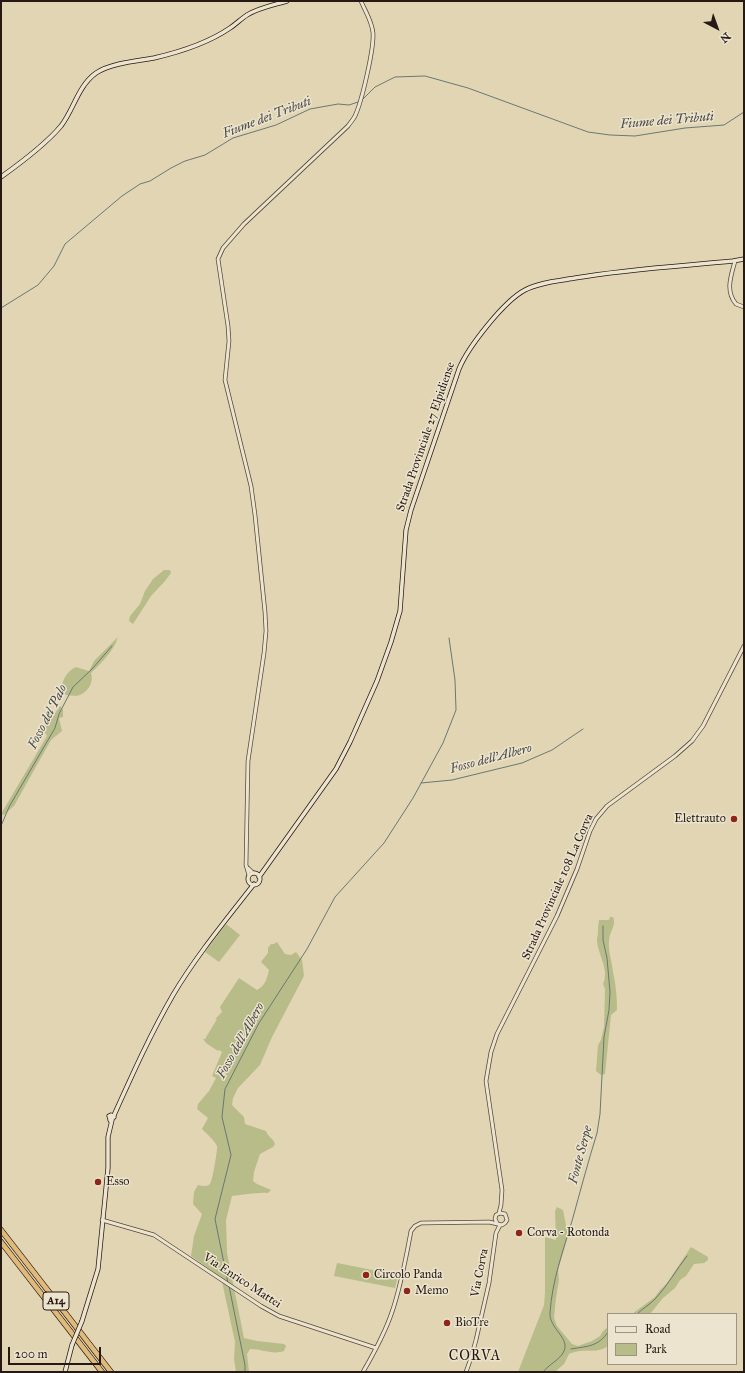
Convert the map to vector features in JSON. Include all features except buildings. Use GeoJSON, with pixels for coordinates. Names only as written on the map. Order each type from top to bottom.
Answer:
{"type":"FeatureCollection","features":[{"type":"Feature","properties":{"kind":"highway","name":"A14"},"geometry":{"type":"LineString","coordinates":[[1,1230],[111,1372]]}},
{"type":"Feature","properties":{"kind":"highway","name":"A14"},"geometry":{"type":"LineString","coordinates":[[1,1242],[102,1372]]}},
{"type":"Feature","properties":{"kind":"main road"},"geometry":{"type":"LineString","coordinates":[[1,177],[42,145],[61,126],[83,87],[97,73],[106,68],[168,55],[205,42],[230,28],[247,15],[287,1]]}},
{"type":"Feature","properties":{"kind":"main road","name":"Strada Provinciale 27 Elpidiense"},"geometry":{"type":"LineString","coordinates":[[65,1372],[72,1345],[82,1321],[98,1269],[108,1168],[108,1137],[112,1118],[144,1048],[173,995],[245,895],[254,884],[258,882],[259,877],[339,765],[377,682],[390,647],[400,611],[408,518],[461,364],[466,354],[477,339],[514,298],[524,290],[568,279],[617,272],[744,259]]}},
{"type":"Feature","properties":{"kind":"main road"},"geometry":{"type":"LineString","coordinates":[[249,875],[263,872]]}},
{"type":"Feature","properties":{"kind":"main road"},"geometry":{"type":"LineString","coordinates":[[255,873],[259,877]]}},
{"type":"Feature","properties":{"kind":"main road","name":"Strada Provinciale 27 Elpidiense"},"geometry":{"type":"LineString","coordinates":[[245,895],[249,875]]}},
{"type":"Feature","properties":{"kind":"main road"},"geometry":{"type":"LineString","coordinates":[[248,881],[254,884]]}},
{"type":"Feature","properties":{"kind":"street"},"geometry":{"type":"LineString","coordinates":[[249,875],[246,865],[248,761],[264,658],[265,621],[251,486],[225,380],[229,341],[218,258],[223,248],[244,224],[348,126],[354,118],[359,107],[372,50],[373,32],[370,20],[361,1]]}},
{"type":"Feature","properties":{"kind":"street"},"geometry":{"type":"LineString","coordinates":[[735,261],[729,283],[730,292],[736,304],[744,307]]}},
{"type":"Feature","properties":{"kind":"street","name":"Strada Provinciale 108 La Corva"},"geometry":{"type":"LineString","coordinates":[[498,1213],[501,1205],[501,1177],[486,1081],[490,1052],[497,1034],[557,916],[594,823],[607,806],[675,756],[692,741],[703,726],[744,646]]}},
{"type":"Feature","properties":{"kind":"street"},"geometry":{"type":"LineString","coordinates":[[246,865],[248,869],[255,873]]}},
{"type":"Feature","properties":{"kind":"street","name":"Strada Provinciale 108 La Corva"},"geometry":{"type":"LineString","coordinates":[[501,1205],[503,1213]]}},
{"type":"Feature","properties":{"kind":"street"},"geometry":{"type":"LineString","coordinates":[[363,1372],[376,1348],[393,1310],[412,1231],[415,1226],[421,1222],[489,1222],[503,1224],[506,1221],[506,1216],[503,1213],[498,1213],[494,1219],[489,1222]]}},
{"type":"Feature","properties":{"kind":"street"},"geometry":{"type":"LineString","coordinates":[[494,1219],[498,1224]]}},
{"type":"Feature","properties":{"kind":"street","name":"Via Enrico Mattei"},"geometry":{"type":"LineString","coordinates":[[102,1220],[154,1235],[260,1306],[280,1316],[376,1348]]}},
{"type":"Feature","properties":{"kind":"street","name":"Via Corva"},"geometry":{"type":"LineString","coordinates":[[466,1372],[476,1340],[489,1283],[498,1224]]}},
{"type":"Feature","properties":{"kind":"green space"},"geometry":{"type":"Polygon","coordinates":[[[164,570],[170,570],[171,573],[151,596],[133,624],[129,621],[130,616],[140,604],[145,591],[153,579],[164,570]]]}},
{"type":"Feature","properties":{"kind":"green space"},"geometry":{"type":"Polygon","coordinates":[[[118,637],[110,652],[91,673],[92,679],[86,691],[75,696],[60,693],[66,675],[72,669],[76,667],[89,671],[94,661],[118,637]]]}},
{"type":"Feature","properties":{"kind":"green space"},"geometry":{"type":"Polygon","coordinates":[[[60,706],[63,710],[63,717],[59,718],[62,731],[51,740],[14,806],[4,815],[1,814],[47,736],[44,728],[46,719],[51,719],[60,706]]]}},
{"type":"Feature","properties":{"kind":"green space"},"geometry":{"type":"Polygon","coordinates":[[[610,917],[613,917],[614,920],[609,938],[609,945],[616,986],[617,1010],[611,1015],[605,1074],[601,1075],[596,1071],[598,1045],[601,1040],[604,1027],[605,989],[603,984],[605,973],[597,939],[599,920],[609,920],[610,917]]]}},
{"type":"Feature","properties":{"kind":"green space"},"geometry":{"type":"Polygon","coordinates":[[[226,924],[240,935],[219,962],[205,952],[226,924]]]}},
{"type":"Feature","properties":{"kind":"green space"},"geometry":{"type":"Polygon","coordinates":[[[277,942],[285,954],[291,955],[296,952],[302,960],[304,976],[272,1037],[260,1065],[238,1088],[233,1098],[232,1105],[244,1117],[245,1124],[266,1131],[275,1144],[273,1147],[260,1154],[254,1172],[253,1181],[271,1190],[268,1193],[232,1196],[226,1220],[227,1253],[244,1338],[284,1344],[286,1346],[284,1351],[280,1352],[250,1349],[247,1354],[249,1372],[236,1372],[234,1359],[235,1342],[221,1277],[191,1256],[194,1236],[202,1214],[193,1204],[194,1192],[198,1185],[206,1186],[210,1184],[217,1148],[214,1142],[202,1129],[208,1118],[197,1109],[198,1104],[209,1091],[216,1078],[212,1076],[222,1052],[206,1043],[203,1039],[205,1039],[217,1019],[215,1019],[222,1012],[220,1007],[239,978],[257,990],[264,984],[269,970],[261,962],[268,953],[268,948],[271,944],[277,942]]]}},
{"type":"Feature","properties":{"kind":"green space"},"geometry":{"type":"Polygon","coordinates":[[[557,1207],[563,1210],[568,1236],[558,1270],[559,1280],[554,1318],[557,1326],[572,1344],[578,1346],[592,1341],[600,1336],[607,1328],[607,1347],[594,1351],[580,1351],[569,1354],[564,1364],[555,1372],[518,1372],[544,1305],[545,1237],[556,1240],[555,1211],[557,1207]]]}},
{"type":"Feature","properties":{"kind":"green space"},"geometry":{"type":"Polygon","coordinates":[[[691,1247],[708,1257],[708,1260],[704,1263],[694,1264],[686,1276],[680,1280],[675,1288],[663,1298],[651,1313],[633,1313],[655,1297],[667,1283],[691,1247]]]}},
{"type":"Feature","properties":{"kind":"green space","name":"Circolo Panda"},"geometry":{"type":"Polygon","coordinates":[[[337,1263],[398,1275],[395,1288],[334,1276],[337,1263]]]}},
{"type":"Feature","properties":{"kind":"waterway"},"geometry":{"type":"LineString","coordinates":[[50,1],[80,1]]}},
{"type":"Feature","properties":{"kind":"waterway","name":"Fiume dei Tributi"},"geometry":{"type":"LineString","coordinates":[[362,100],[375,87],[395,77],[425,76],[468,88],[588,132],[635,136],[685,128],[724,125],[744,112]]}},
{"type":"Feature","properties":{"kind":"waterway","name":"Fiume dei Tributi"},"geometry":{"type":"LineString","coordinates":[[1,308],[38,285],[54,266],[65,244],[122,196],[140,184],[150,181],[185,161],[205,155],[233,138],[276,125],[310,109],[338,104],[349,105],[358,102]]}},
{"type":"Feature","properties":{"kind":"waterway","name":"Fosso dell'Albero"},"geometry":{"type":"LineString","coordinates":[[228,1283],[215,1219],[231,1155],[222,1117],[225,1089],[259,1023],[307,949],[335,897],[384,843],[413,798],[443,743],[456,710],[455,680],[449,638]]}},
{"type":"Feature","properties":{"kind":"waterway","name":"Fosso del Palo"},"geometry":{"type":"LineString","coordinates":[[1,826],[9,807],[55,728],[59,714],[73,687],[92,669],[112,646]]}},
{"type":"Feature","properties":{"kind":"waterway","name":"Fosso dell'Albero"},"geometry":{"type":"LineString","coordinates":[[421,783],[452,780],[522,763],[552,750],[583,729]]}},
{"type":"Feature","properties":{"kind":"waterway","name":"Fonte Serpe"},"geometry":{"type":"LineString","coordinates":[[543,1372],[560,1357],[564,1351],[564,1342],[551,1318],[551,1301],[558,1266],[597,1133],[600,1114],[604,1037],[609,1010],[610,992],[607,958],[603,940],[603,926]]}},
{"type":"Feature","properties":{"kind":"waterway","name":"Fonte Serpe"},"geometry":{"type":"LineString","coordinates":[[638,1313],[652,1302],[660,1293],[687,1256]]}},
{"type":"Feature","properties":{"kind":"waterway","name":"Fosso dell'Albero"},"geometry":{"type":"LineString","coordinates":[[229,1286],[245,1365],[245,1372]]}},
{"type":"Feature","properties":{"kind":"waterway","name":"Fonte Serpe"},"geometry":{"type":"LineString","coordinates":[[571,1349],[592,1345],[600,1341],[607,1333]]}},
{"type":"Feature","properties":{"kind":"place","name":"Elettrauto"},"geometry":{"type":"Point","coordinates":[734,819]}},
{"type":"Feature","properties":{"kind":"place","name":"Esso"},"geometry":{"type":"Point","coordinates":[98,1182]}},
{"type":"Feature","properties":{"kind":"place","name":"Corva - Rotonda"},"geometry":{"type":"Point","coordinates":[519,1233]}},
{"type":"Feature","properties":{"kind":"place","name":"Circolo Panda"},"geometry":{"type":"Point","coordinates":[366,1275]}},
{"type":"Feature","properties":{"kind":"place","name":"Memo"},"geometry":{"type":"Point","coordinates":[407,1291]}},
{"type":"Feature","properties":{"kind":"place","name":"BioTre"},"geometry":{"type":"Point","coordinates":[447,1323]}},
{"type":"Feature","properties":{"kind":"district","name":"CORVA"},"geometry":{"type":"Point","coordinates":[475,1357]}}]}
